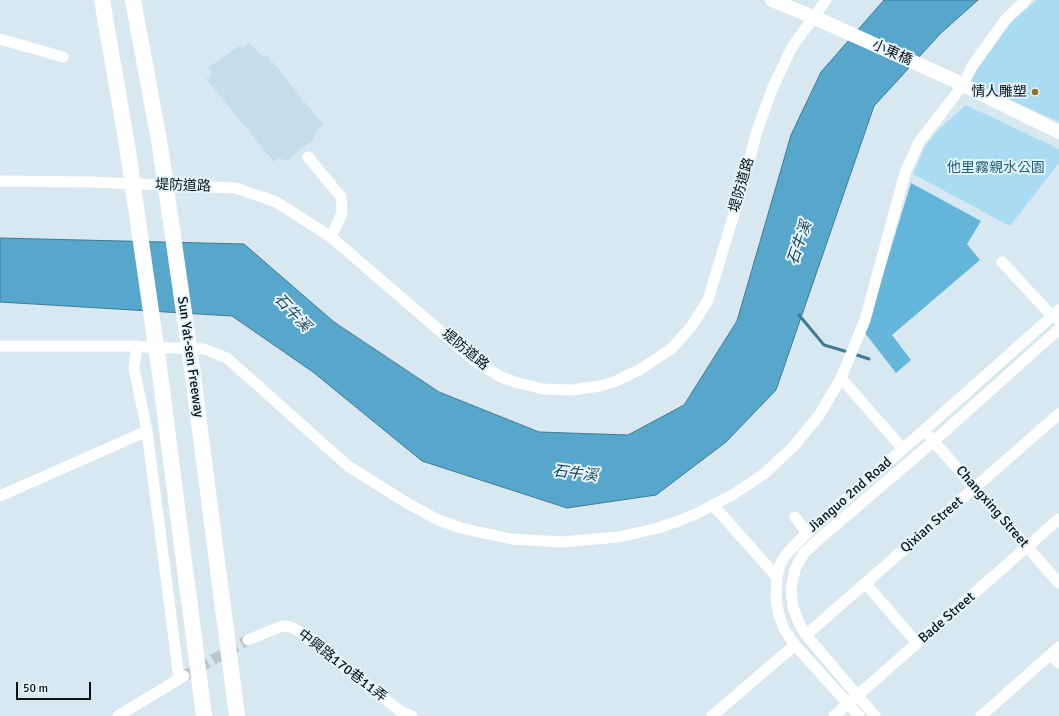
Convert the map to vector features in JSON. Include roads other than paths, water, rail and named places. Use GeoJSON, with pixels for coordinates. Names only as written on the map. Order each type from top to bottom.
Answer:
{"type":"FeatureCollection","features":[{"type":"Feature","properties":{"kind":"highway"},"geometry":{"type":"LineString","coordinates":[[102,0],[127,145],[159,367],[204,716]]}},
{"type":"Feature","properties":{"kind":"highway","name":"Sun Yat-sen Freeway"},"geometry":{"type":"LineString","coordinates":[[133,0],[160,146],[192,368],[237,716]]}},
{"type":"Feature","properties":{"kind":"main road","name":"小東橋"},"geometry":{"type":"LineString","coordinates":[[772,0],[949,78],[964,83],[1059,132]]}},
{"type":"Feature","properties":{"kind":"street","name":"堤防道路"},"geometry":{"type":"LineString","coordinates":[[0,181],[90,182],[236,188],[276,202],[331,237],[476,362],[501,377],[543,389],[572,390],[600,386],[639,370],[671,349],[691,327],[708,300],[743,184],[757,131],[773,87],[792,47],[826,0]]}},
{"type":"Feature","properties":{"kind":"street"},"geometry":{"type":"LineString","coordinates":[[0,346],[137,346],[204,350],[227,358],[348,466],[407,503],[436,519],[461,528],[511,539],[561,542],[619,537],[658,528],[681,520],[713,505],[734,494],[764,474],[798,441],[820,414],[841,378],[865,320],[905,173],[919,142],[964,83],[972,66],[1006,19],[1026,0]]}},
{"type":"Feature","properties":{"kind":"street"},"geometry":{"type":"LineString","coordinates":[[0,39],[63,57]]}},
{"type":"Feature","properties":{"kind":"street"},"geometry":{"type":"LineString","coordinates":[[308,156],[340,197],[342,213],[331,237]]}},
{"type":"Feature","properties":{"kind":"street"},"geometry":{"type":"LineString","coordinates":[[1002,262],[1057,315]]}},
{"type":"Feature","properties":{"kind":"street","name":"Jianguo 2nd Road"},"geometry":{"type":"LineString","coordinates":[[859,716],[795,645],[784,629],[776,599],[777,577],[780,565],[785,556],[807,532],[1057,315]]}},
{"type":"Feature","properties":{"kind":"street","name":"Jianguo 2nd Road"},"geometry":{"type":"LineString","coordinates":[[875,716],[802,630],[795,615],[791,598],[792,580],[799,561],[804,553],[818,540],[934,441],[1059,329]]}},
{"type":"Feature","properties":{"kind":"street"},"geometry":{"type":"LineString","coordinates":[[118,716],[181,677],[147,431],[134,368],[137,346]]}},
{"type":"Feature","properties":{"kind":"street"},"geometry":{"type":"LineString","coordinates":[[841,378],[903,449]]}},
{"type":"Feature","properties":{"kind":"street","name":"Qixian Street"},"geometry":{"type":"LineString","coordinates":[[806,635],[1059,414]]}},
{"type":"Feature","properties":{"kind":"street","name":"Changxing Street"},"geometry":{"type":"LineString","coordinates":[[924,430],[1059,583]]}},
{"type":"Feature","properties":{"kind":"street"},"geometry":{"type":"LineString","coordinates":[[0,496],[147,431]]}},
{"type":"Feature","properties":{"kind":"street"},"geometry":{"type":"LineString","coordinates":[[713,505],[777,577]]}},
{"type":"Feature","properties":{"kind":"street"},"geometry":{"type":"LineString","coordinates":[[795,517],[807,532]]}},
{"type":"Feature","properties":{"kind":"street","name":"Bade Street"},"geometry":{"type":"LineString","coordinates":[[834,716],[1059,519]]}},
{"type":"Feature","properties":{"kind":"street"},"geometry":{"type":"LineString","coordinates":[[865,583],[917,643]]}},
{"type":"Feature","properties":{"kind":"street","name":"中興路170巷11弄"},"geometry":{"type":"LineString","coordinates":[[248,640],[282,626],[291,627],[300,632],[400,711],[412,716]]}},
{"type":"Feature","properties":{"kind":"street"},"geometry":{"type":"LineString","coordinates":[[712,716],[795,645]]}},
{"type":"Feature","properties":{"kind":"street"},"geometry":{"type":"LineString","coordinates":[[981,716],[1055,651],[1059,663]]}},
{"type":"Feature","properties":{"kind":"water","name":"石牛溪"},"geometry":{"type":"Polygon","coordinates":[[[884,0],[978,0],[941,33],[874,106],[776,390],[726,442],[656,495],[567,508],[422,461],[313,372],[232,316],[0,302],[0,238],[244,244],[334,322],[439,392],[539,432],[628,435],[684,405],[737,321],[791,135],[821,72],[884,0]]]}},
{"type":"Feature","properties":{"kind":"waterway"},"geometry":{"type":"LineString","coordinates":[[799,315],[824,345],[848,352]]}},
{"type":"Feature","properties":{"kind":"waterway"},"geometry":{"type":"LineString","coordinates":[[854,354],[869,359]]}},
{"type":"Feature","properties":{"kind":"tunnel"},"geometry":{"type":"LineString","coordinates":[[184,676],[248,640]]}},
{"type":"Feature","properties":{"kind":"place","name":"情人雕塑"},"geometry":{"type":"Point","coordinates":[1035,92]}},
{"type":"Feature","properties":{"kind":"park label","name":"他里霧親水公園"},"geometry":{"type":"Point","coordinates":[996,168]}}]}
